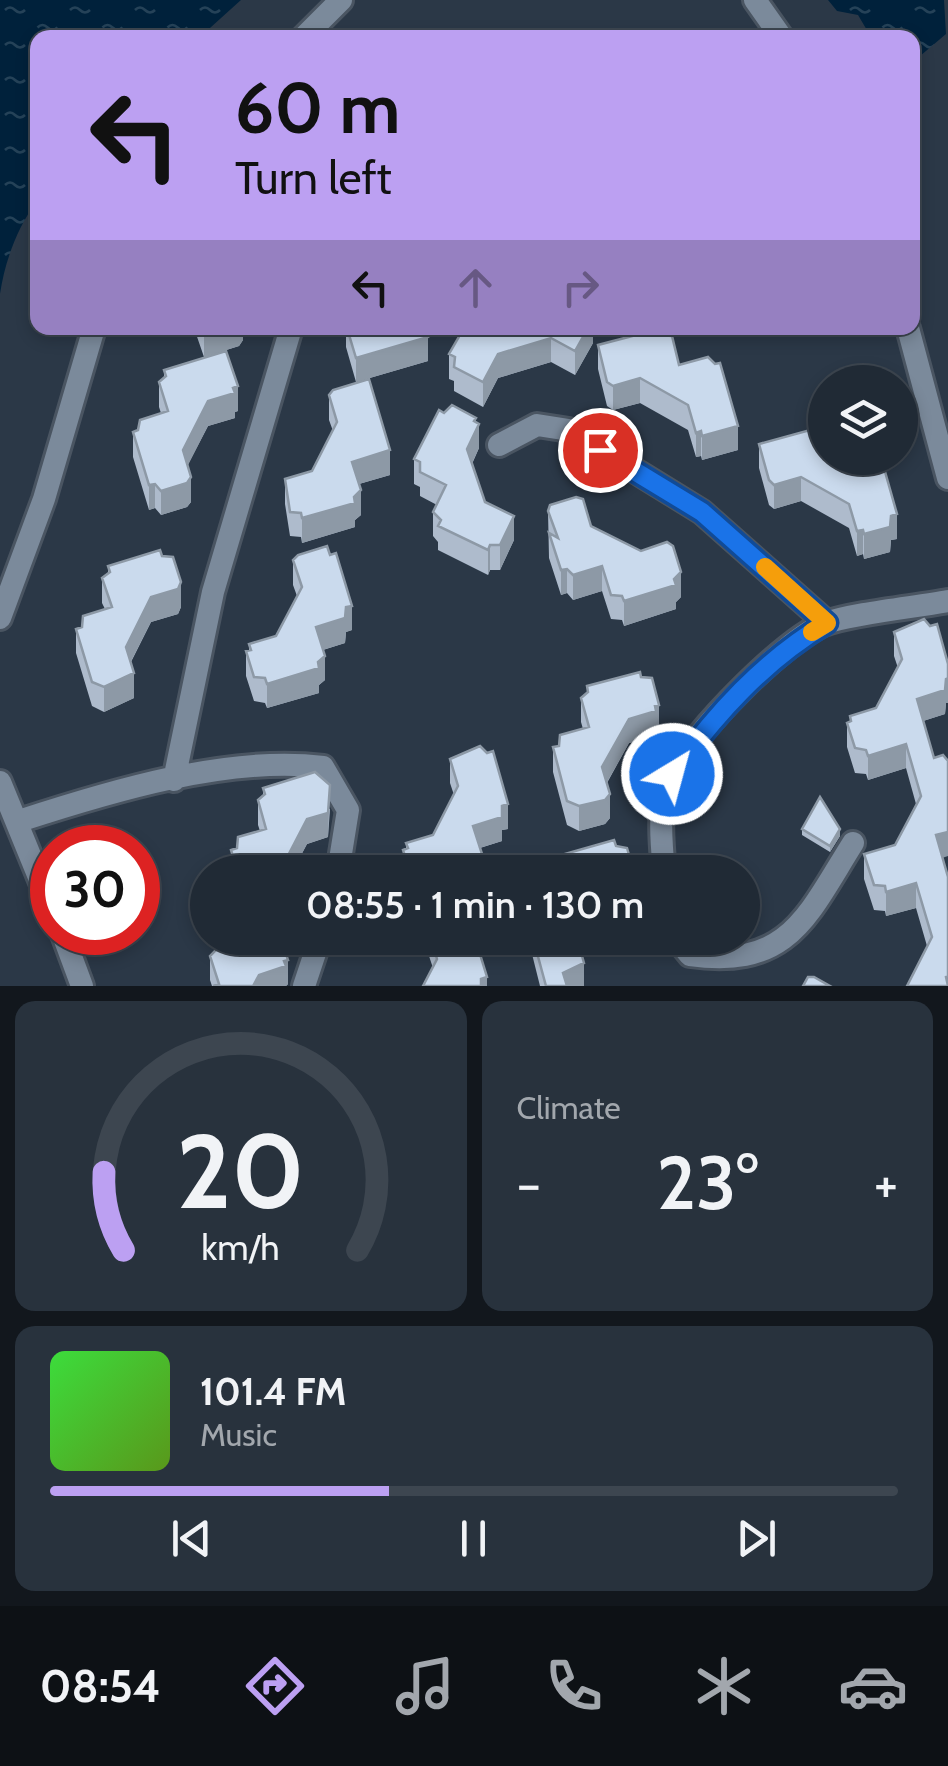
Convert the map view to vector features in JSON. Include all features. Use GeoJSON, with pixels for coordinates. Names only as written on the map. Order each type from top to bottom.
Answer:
{"type":"FeatureCollection","features":[{"type":"Feature","properties":{"kind":"street"},"geometry":{"type":"LineString","coordinates":[[311,30],[341,0]]}},
{"type":"Feature","properties":{"kind":"street"},"geometry":{"type":"LineString","coordinates":[[755,0],[776,30]]}},
{"type":"Feature","properties":{"kind":"street"},"geometry":{"type":"LineString","coordinates":[[0,618],[44,498],[92,335]]}},
{"type":"Feature","properties":{"kind":"street"},"geometry":{"type":"LineString","coordinates":[[174,780],[213,592],[289,335]]}},
{"type":"Feature","properties":{"kind":"street"},"geometry":{"type":"LineString","coordinates":[[910,335],[948,478]]}},
{"type":"Feature","properties":{"kind":"street"},"geometry":{"type":"LineString","coordinates":[[499,445],[537,425],[569,430],[702,512],[827,623]]}},
{"type":"Feature","properties":{"kind":"street"},"geometry":{"type":"LineString","coordinates":[[663,855],[660,824],[672,774],[718,712],[796,642],[827,623],[948,601]]}},
{"type":"Feature","properties":{"kind":"street"},"geometry":{"type":"LineString","coordinates":[[19,820],[126,787],[289,763],[322,767],[336,782],[348,810],[341,855]]}},
{"type":"Feature","properties":{"kind":"street"},"geometry":{"type":"LineString","coordinates":[[0,782],[30,850]]}},
{"type":"Feature","properties":{"kind":"street"},"geometry":{"type":"LineString","coordinates":[[760,953],[800,928],[853,844]]}},
{"type":"Feature","properties":{"kind":"street"},"geometry":{"type":"LineString","coordinates":[[71,955],[82,986]]}},
{"type":"Feature","properties":{"kind":"street"},"geometry":{"type":"LineString","coordinates":[[304,986],[314,955]]}},
{"type":"Feature","properties":{"kind":"street"},"geometry":{"type":"LineString","coordinates":[[696,955],[724,960],[750,955]]}},
{"type":"Feature","properties":{"kind":"water"},"geometry":{"type":"Polygon","coordinates":[[[0,0],[241,0],[208,30],[30,30],[30,212],[13,245],[0,294],[0,0]]]}},
{"type":"Feature","properties":{"kind":"water"},"geometry":{"type":"Polygon","coordinates":[[[828,0],[944,0],[946,34],[920,56],[920,30],[867,30],[858,15],[837,11],[828,0]]]}},
{"type":"Feature","properties":{"kind":"building"},"geometry":{"type":"Polygon","coordinates":[[[349,335],[428,337],[356,358],[349,335]]]}},
{"type":"Feature","properties":{"kind":"building"},"geometry":{"type":"Polygon","coordinates":[[[460,335],[584,335],[575,351],[551,338],[498,354],[483,382],[454,367],[455,357],[449,354],[460,335]]]}},
{"type":"Feature","properties":{"kind":"building"},"geometry":{"type":"Polygon","coordinates":[[[636,335],[672,336],[679,365],[708,357],[715,364],[720,363],[738,426],[702,436],[701,431],[696,433],[688,405],[640,378],[613,386],[607,382],[598,345],[636,335]]]}},
{"type":"Feature","properties":{"kind":"building"},"geometry":{"type":"Polygon","coordinates":[[[226,351],[238,386],[233,388],[235,393],[208,401],[183,450],[191,477],[187,483],[161,491],[155,484],[149,485],[133,432],[138,430],[140,420],[168,411],[159,382],[166,376],[164,370],[226,351]]]}},
{"type":"Feature","properties":{"kind":"building"},"geometry":{"type":"Polygon","coordinates":[[[369,379],[390,450],[352,462],[361,490],[354,497],[355,503],[302,518],[301,513],[290,512],[285,479],[312,471],[337,422],[329,395],[333,390],[369,379]]]}},
{"type":"Feature","properties":{"kind":"building"},"geometry":{"type":"Polygon","coordinates":[[[452,405],[476,418],[474,421],[479,424],[467,449],[485,502],[514,516],[500,545],[490,545],[488,550],[438,526],[441,520],[433,512],[446,485],[420,472],[420,462],[414,459],[439,410],[444,413],[452,405]]]}},
{"type":"Feature","properties":{"kind":"building"},"geometry":{"type":"Polygon","coordinates":[[[808,431],[808,475],[886,475],[897,514],[891,516],[890,527],[864,534],[863,530],[857,531],[849,504],[801,477],[774,485],[759,444],[808,431]]]}},
{"type":"Feature","properties":{"kind":"building"},"geometry":{"type":"Polygon","coordinates":[[[576,497],[583,499],[591,526],[641,551],[667,542],[673,546],[681,572],[674,579],[676,585],[624,601],[622,596],[611,595],[602,566],[573,575],[567,569],[561,570],[549,533],[558,538],[548,511],[550,505],[576,497]]]}},
{"type":"Feature","properties":{"kind":"building"},"geometry":{"type":"Polygon","coordinates":[[[327,546],[330,555],[336,553],[352,606],[346,607],[345,618],[316,627],[325,656],[318,662],[319,668],[267,684],[265,678],[254,677],[246,651],[251,650],[249,644],[276,636],[302,587],[293,560],[327,546]]]}},
{"type":"Feature","properties":{"kind":"building"},"geometry":{"type":"Polygon","coordinates":[[[160,550],[162,556],[173,557],[181,582],[178,589],[151,597],[126,647],[134,673],[104,687],[92,682],[76,629],[82,627],[83,616],[112,607],[102,578],[110,572],[108,566],[160,550]]]}},
{"type":"Feature","properties":{"kind":"building"},"geometry":{"type":"Polygon","coordinates":[[[924,619],[930,626],[937,624],[948,664],[945,690],[917,699],[934,758],[943,755],[948,761],[948,832],[936,835],[948,877],[948,986],[907,986],[932,937],[916,883],[886,892],[885,886],[874,885],[864,854],[895,845],[921,796],[906,744],[868,756],[866,750],[855,748],[847,723],[850,716],[876,708],[902,659],[894,632],[924,619]]]}},
{"type":"Feature","properties":{"kind":"building"},"geometry":{"type":"Polygon","coordinates":[[[640,672],[641,677],[652,678],[659,705],[655,706],[656,711],[629,719],[602,767],[610,794],[605,800],[579,806],[567,801],[553,747],[559,746],[560,735],[589,727],[581,698],[588,692],[587,686],[640,672]]]}},
{"type":"Feature","properties":{"kind":"building"},"geometry":{"type":"Polygon","coordinates":[[[480,746],[487,753],[493,751],[508,804],[502,806],[502,817],[473,826],[481,855],[405,855],[406,843],[433,835],[458,786],[450,759],[480,746]]]}},
{"type":"Feature","properties":{"kind":"building"},"geometry":{"type":"Polygon","coordinates":[[[315,772],[330,785],[328,813],[307,819],[288,855],[233,855],[238,837],[266,829],[258,800],[265,794],[263,788],[315,772]]]}},
{"type":"Feature","properties":{"kind":"building"},"geometry":{"type":"Polygon","coordinates":[[[820,797],[840,829],[830,846],[802,829],[820,797]]]}},
{"type":"Feature","properties":{"kind":"building"},"geometry":{"type":"Polygon","coordinates":[[[614,840],[616,846],[627,848],[629,855],[561,855],[614,840]]]}},
{"type":"Feature","properties":{"kind":"building"},"geometry":{"type":"Polygon","coordinates":[[[286,955],[288,960],[284,961],[286,966],[259,975],[253,986],[213,986],[219,984],[210,956],[286,955]]]}},
{"type":"Feature","properties":{"kind":"building"},"geometry":{"type":"Polygon","coordinates":[[[436,955],[480,955],[487,977],[481,979],[481,986],[423,986],[436,955]]]}},
{"type":"Feature","properties":{"kind":"building"},"geometry":{"type":"Polygon","coordinates":[[[538,955],[582,955],[584,963],[563,973],[567,986],[546,986],[538,955]]]}},
{"type":"Feature","properties":{"kind":"building"},"geometry":{"type":"Polygon","coordinates":[[[808,977],[814,977],[830,986],[803,986],[808,977]]]}},
{"type":"Feature","properties":{"kind":"slow traffic"},"geometry":{"type":"LineString","coordinates":[[765,567],[827,623],[812,632]]}},
{"type":"Feature","properties":{"kind":"route"},"geometry":{"type":"LineString","coordinates":[[600,450],[702,512],[827,623],[796,642],[718,712],[672,774]]}}]}
